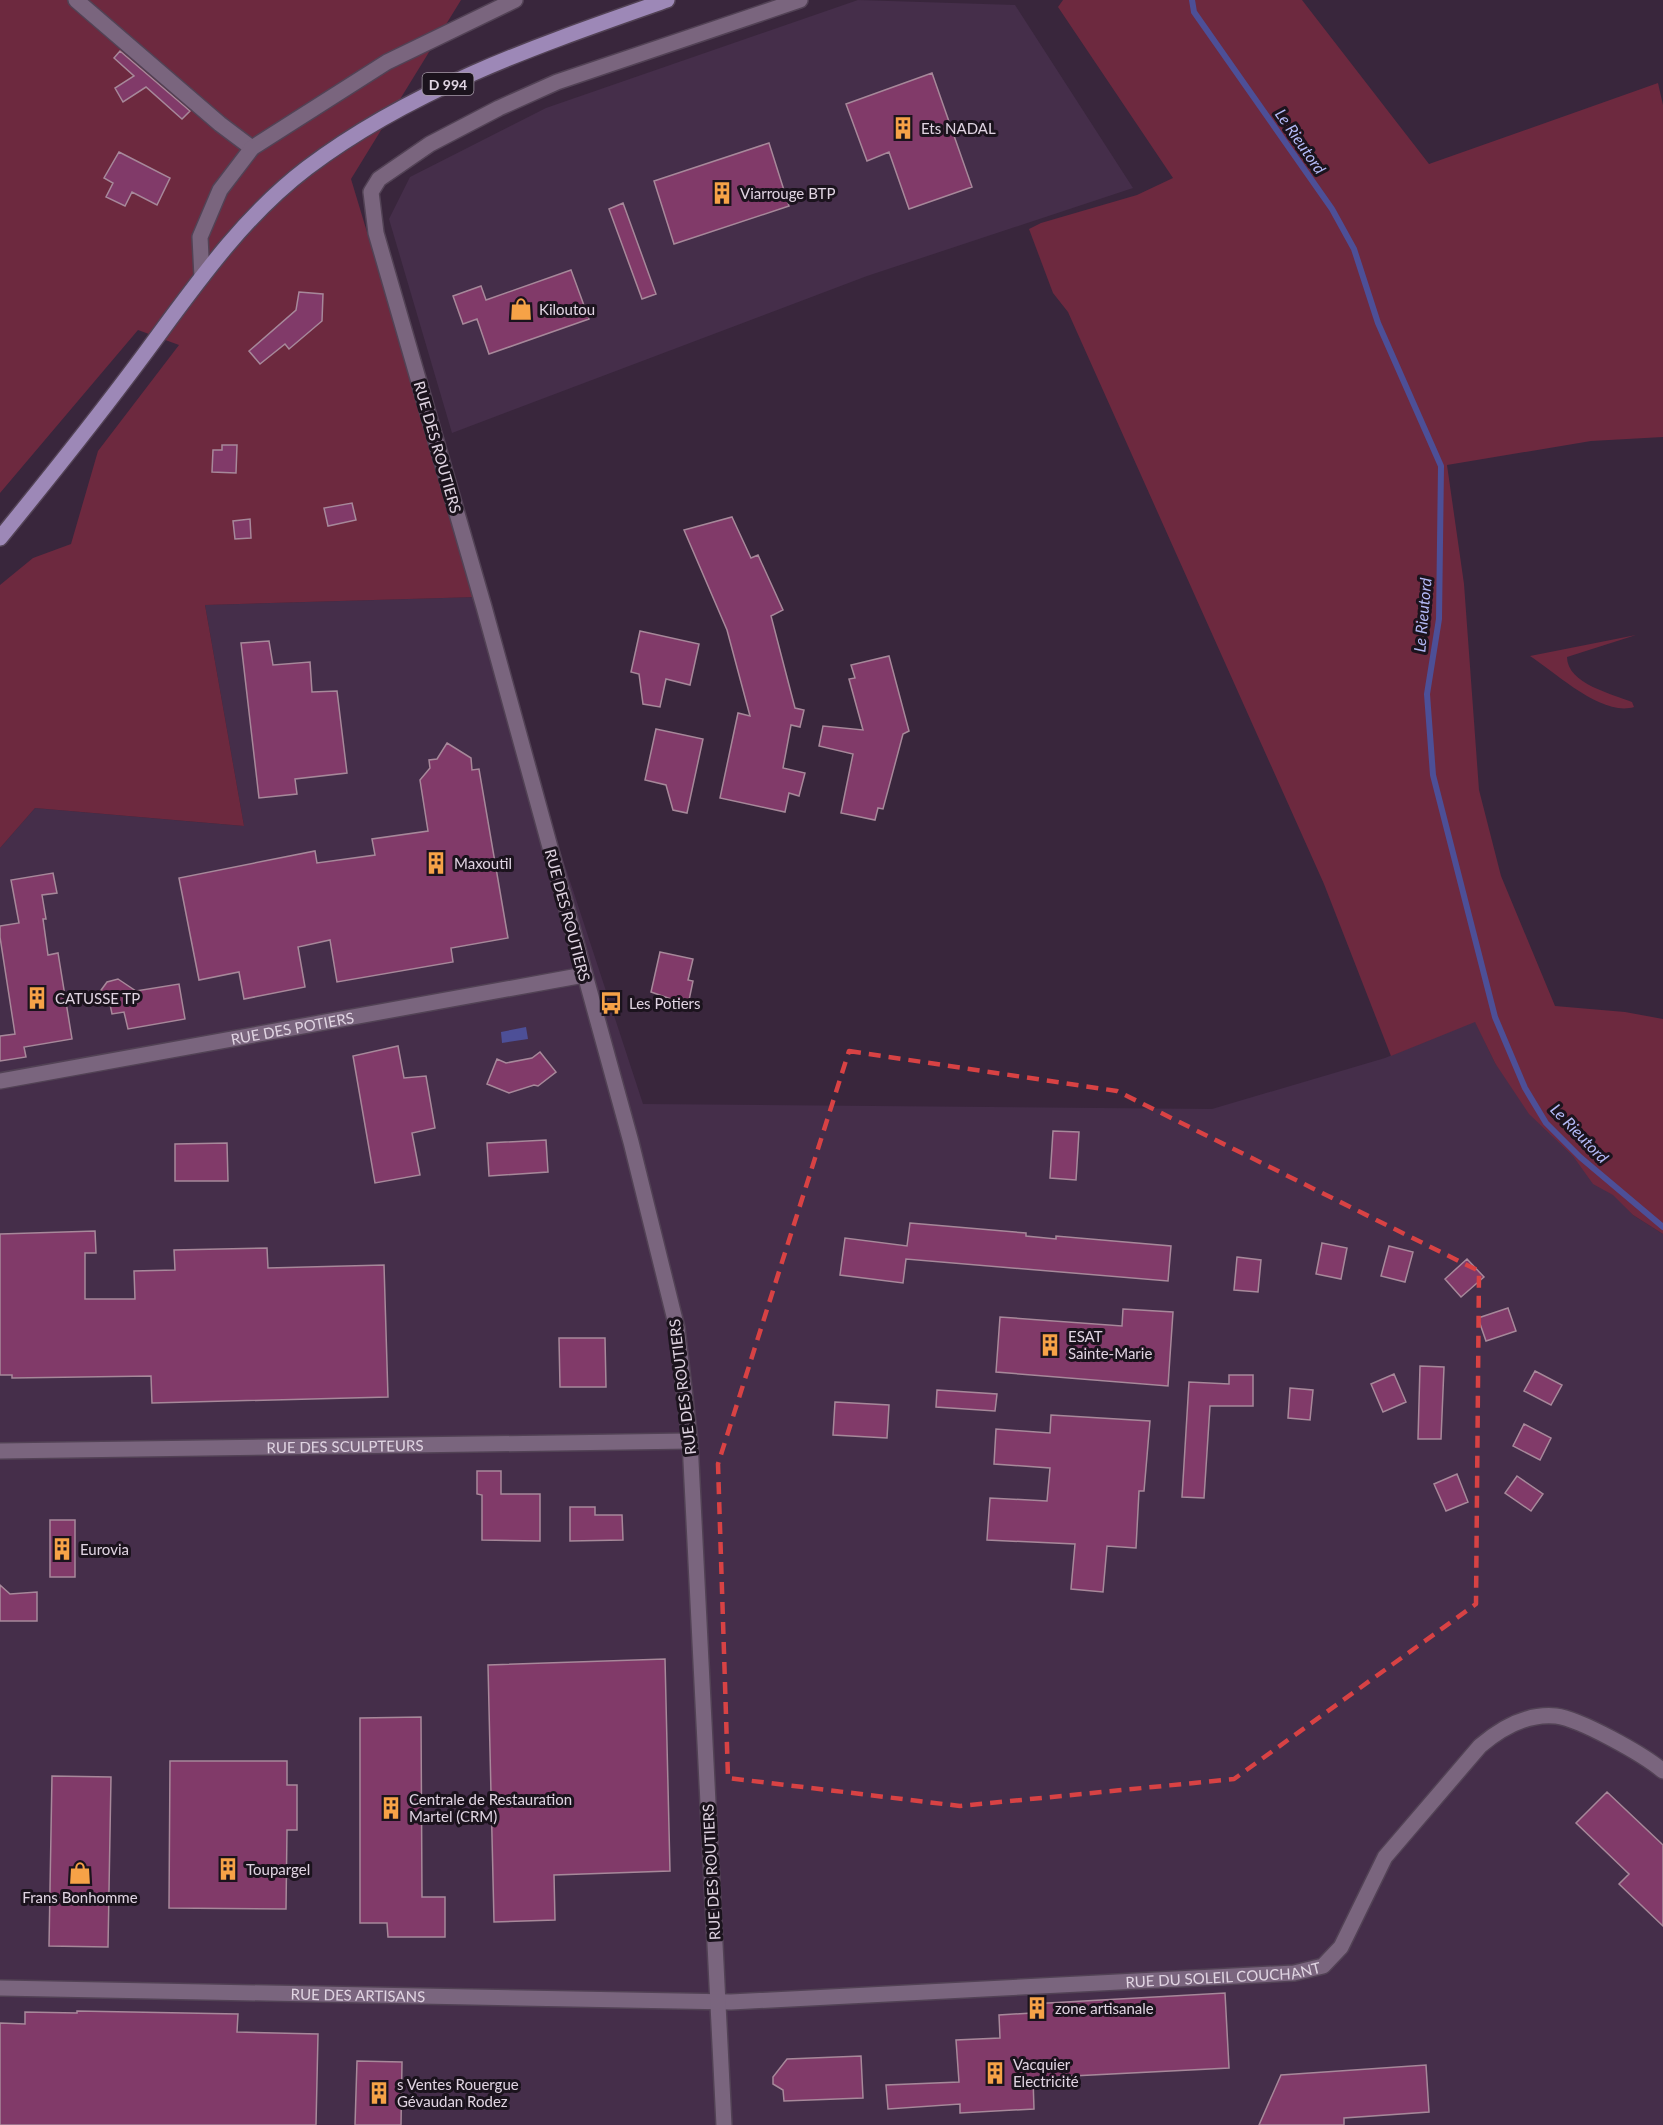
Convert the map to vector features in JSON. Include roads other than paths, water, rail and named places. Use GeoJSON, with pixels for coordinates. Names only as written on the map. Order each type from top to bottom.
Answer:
{"type":"FeatureCollection","features":[{"type":"Feature","properties":{"kind":"main road","name":"D 994"},"geometry":{"type":"LineString","coordinates":[[0,538],[70,454],[202,277],[254,215],[305,170],[366,126],[451,83],[533,47],[667,0]]}},
{"type":"Feature","properties":{"kind":"street"},"geometry":{"type":"LineString","coordinates":[[76,0],[220,124],[252,148]]}},
{"type":"Feature","properties":{"kind":"street"},"geometry":{"type":"LineString","coordinates":[[202,277],[200,237],[220,190],[252,148],[387,62],[515,0]]}},
{"type":"Feature","properties":{"kind":"street","name":"RUE DES ROUTIERS"},"geometry":{"type":"LineString","coordinates":[[724,2125],[690,1441],[677,1328],[631,1142],[490,626],[376,233],[371,192],[379,179],[404,160],[499,108],[557,82],[800,0]]}},
{"type":"Feature","properties":{"kind":"street","name":"RUE DES POTIERS"},"geometry":{"type":"LineString","coordinates":[[0,1081],[584,975]]}},
{"type":"Feature","properties":{"kind":"street","name":"RUE DES SCULPTEURS"},"geometry":{"type":"LineString","coordinates":[[0,1451],[690,1441]]}},
{"type":"Feature","properties":{"kind":"street","name":"RUE DU SOLEIL COUCHANT"},"geometry":{"type":"LineString","coordinates":[[717,2002],[1294,1973],[1323,1966],[1341,1947],[1385,1857],[1474,1752],[1496,1733],[1527,1720],[1557,1716],[1616,1740],[1663,1771]]}},
{"type":"Feature","properties":{"kind":"street","name":"RUE DES ARTISANS"},"geometry":{"type":"LineString","coordinates":[[0,1988],[717,2002]]}},
{"type":"Feature","properties":{"kind":"waterway","name":"Le Rieutord"},"geometry":{"type":"LineString","coordinates":[[1192,0],[1194,12],[1332,209],[1354,249],[1378,323],[1441,466],[1439,619],[1427,694],[1433,775],[1495,1017],[1525,1088],[1546,1123],[1580,1157],[1663,1227]]}},
{"type":"Feature","properties":{"kind":"place","name":"Ets NADAL"},"geometry":{"type":"Point","coordinates":[903,128]}},
{"type":"Feature","properties":{"kind":"place","name":"Viarrouge BTP"},"geometry":{"type":"Point","coordinates":[722,193]}},
{"type":"Feature","properties":{"kind":"place","name":"Kiloutou"},"geometry":{"type":"Point","coordinates":[521,309]}},
{"type":"Feature","properties":{"kind":"place","name":"Maxoutil"},"geometry":{"type":"Point","coordinates":[436,863]}},
{"type":"Feature","properties":{"kind":"place","name":"CATUSSE TP"},"geometry":{"type":"Point","coordinates":[37,998]}},
{"type":"Feature","properties":{"kind":"place","name":"Les Potiers"},"geometry":{"type":"Point","coordinates":[611,1003]}},
{"type":"Feature","properties":{"kind":"place","name":"ESAT Sainte-Marie"},"geometry":{"type":"Point","coordinates":[1050,1345]}},
{"type":"Feature","properties":{"kind":"place","name":"Eurovia"},"geometry":{"type":"Point","coordinates":[62,1549]}},
{"type":"Feature","properties":{"kind":"place","name":"Centrale de Restauration Martel (CRM)"},"geometry":{"type":"Point","coordinates":[391,1808]}},
{"type":"Feature","properties":{"kind":"place","name":"Toupargel"},"geometry":{"type":"Point","coordinates":[228,1869]}},
{"type":"Feature","properties":{"kind":"place","name":"Frans Bonhomme"},"geometry":{"type":"Point","coordinates":[80,1873]}},
{"type":"Feature","properties":{"kind":"place","name":"zone artisanale"},"geometry":{"type":"Point","coordinates":[1037,2008]}},
{"type":"Feature","properties":{"kind":"place","name":"Vacquier Electricité"},"geometry":{"type":"Point","coordinates":[995,2073]}},
{"type":"Feature","properties":{"kind":"place","name":"s Ventes Rouergue Gévaudan Rodez"},"geometry":{"type":"Point","coordinates":[379,2093]}}]}
